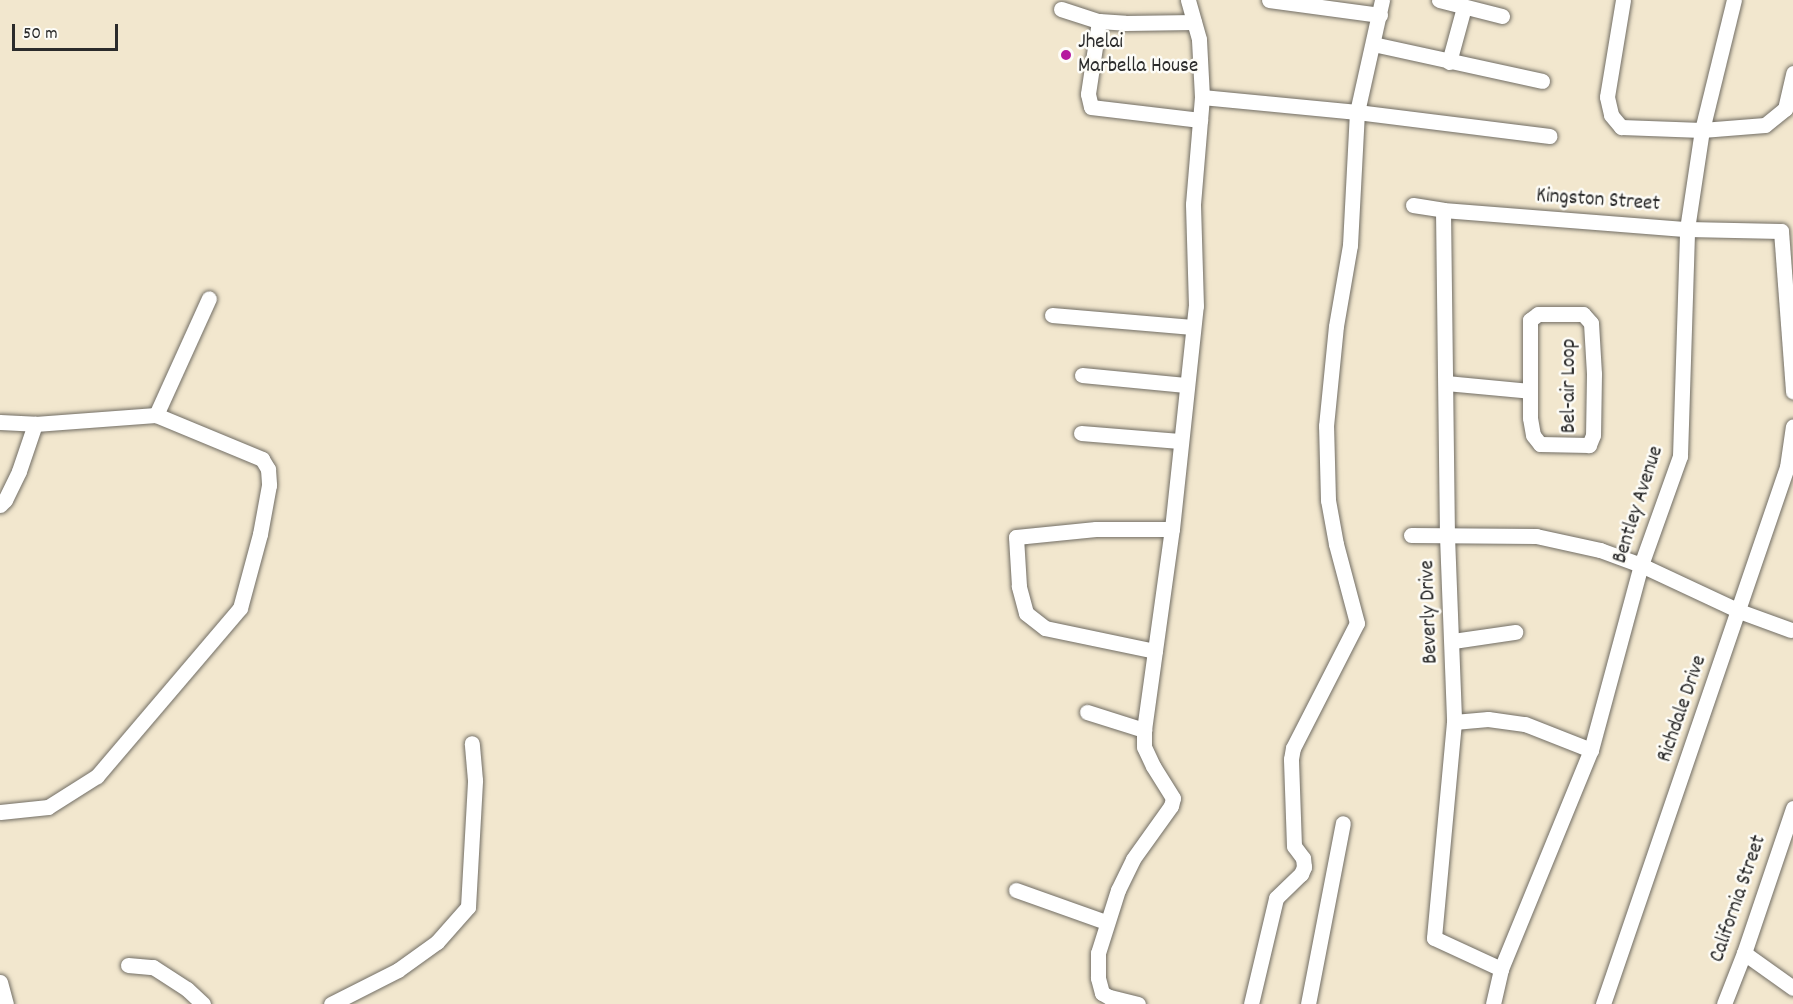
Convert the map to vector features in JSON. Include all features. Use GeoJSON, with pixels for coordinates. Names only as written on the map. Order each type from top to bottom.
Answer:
{"type":"FeatureCollection","features":[{"type":"Feature","properties":{"kind":"street"},"geometry":{"type":"LineString","coordinates":[[1138,1004],[1108,1001],[1102,993],[1098,978],[1098,953],[1106,922],[1133,859],[1171,806],[1173,798],[1144,747],[1144,730],[1172,529],[1196,306],[1193,204],[1202,98],[1200,39],[1188,0]]}},
{"type":"Feature","properties":{"kind":"street"},"geometry":{"type":"LineString","coordinates":[[1251,1004],[1276,898],[1301,874],[1304,867],[1302,858],[1294,846],[1291,759],[1293,748],[1357,623],[1336,544],[1328,500],[1326,426],[1336,326],[1350,245],[1357,112],[1381,8],[1346,9],[1269,0]]}},
{"type":"Feature","properties":{"kind":"street"},"geometry":{"type":"LineString","coordinates":[[1439,0],[1502,16]]}},
{"type":"Feature","properties":{"kind":"street"},"geometry":{"type":"LineString","coordinates":[[1623,0],[1607,97],[1611,115],[1621,127],[1702,130],[1765,124],[1785,109],[1793,73]]}},
{"type":"Feature","properties":{"kind":"street","name":"Bentley Avenue"},"geometry":{"type":"LineString","coordinates":[[1492,1004],[1501,969],[1591,750],[1641,565],[1680,456],[1687,229],[1702,130],[1734,0]]}},
{"type":"Feature","properties":{"kind":"street"},"geometry":{"type":"LineString","coordinates":[[1449,62],[1464,7]]}},
{"type":"Feature","properties":{"kind":"street"},"geometry":{"type":"LineString","coordinates":[[1061,9],[1099,21],[1194,22]]}},
{"type":"Feature","properties":{"kind":"street"},"geometry":{"type":"LineString","coordinates":[[1099,21],[1088,94],[1090,107],[1200,120]]}},
{"type":"Feature","properties":{"kind":"street"},"geometry":{"type":"LineString","coordinates":[[1373,44],[1542,81]]}},
{"type":"Feature","properties":{"kind":"street"},"geometry":{"type":"LineString","coordinates":[[1202,98],[1357,112],[1550,136]]}},
{"type":"Feature","properties":{"kind":"street","name":"Kingston Street"},"geometry":{"type":"LineString","coordinates":[[1413,205],[1443,210],[1687,229],[1781,231],[1793,392]]}},
{"type":"Feature","properties":{"kind":"street","name":"Beverly Drive"},"geometry":{"type":"LineString","coordinates":[[1443,210],[1448,536],[1454,722],[1434,938],[1501,969]]}},
{"type":"Feature","properties":{"kind":"street"},"geometry":{"type":"LineString","coordinates":[[156,415],[209,298]]}},
{"type":"Feature","properties":{"kind":"street","name":"Bel-air Loop"},"geometry":{"type":"LineString","coordinates":[[1583,314],[1588,317],[1591,323],[1594,374],[1592,442],[1589,445],[1540,444],[1530,429],[1530,391],[1530,320],[1533,315],[1583,314]]}},
{"type":"Feature","properties":{"kind":"street"},"geometry":{"type":"LineString","coordinates":[[1052,315],[1192,327]]}},
{"type":"Feature","properties":{"kind":"street"},"geometry":{"type":"LineString","coordinates":[[1082,375],[1186,385]]}},
{"type":"Feature","properties":{"kind":"street","name":"Bel-air Loop"},"geometry":{"type":"LineString","coordinates":[[1446,382],[1530,391]]}},
{"type":"Feature","properties":{"kind":"street"},"geometry":{"type":"LineString","coordinates":[[0,422],[35,424],[156,415],[262,459],[268,469],[269,485],[260,534],[240,608],[97,776],[48,807],[0,812]]}},
{"type":"Feature","properties":{"kind":"street"},"geometry":{"type":"LineString","coordinates":[[0,505],[5,500],[19,471],[35,424]]}},
{"type":"Feature","properties":{"kind":"street","name":"Richdale Drive"},"geometry":{"type":"LineString","coordinates":[[1603,1004],[1787,467],[1793,426]]}},
{"type":"Feature","properties":{"kind":"street"},"geometry":{"type":"LineString","coordinates":[[1081,433],[1180,441]]}},
{"type":"Feature","properties":{"kind":"street"},"geometry":{"type":"LineString","coordinates":[[1155,651],[1045,628],[1026,613],[1019,585],[1016,537],[1095,529],[1172,529]]}},
{"type":"Feature","properties":{"kind":"street"},"geometry":{"type":"LineString","coordinates":[[1411,535],[1536,536],[1600,550],[1641,565],[1739,611],[1791,630]]}},
{"type":"Feature","properties":{"kind":"street"},"geometry":{"type":"LineString","coordinates":[[1453,641],[1515,632]]}},
{"type":"Feature","properties":{"kind":"street"},"geometry":{"type":"LineString","coordinates":[[1087,712],[1144,730]]}},
{"type":"Feature","properties":{"kind":"street"},"geometry":{"type":"LineString","coordinates":[[1454,722],[1488,719],[1525,724],[1591,750]]}},
{"type":"Feature","properties":{"kind":"street"},"geometry":{"type":"LineString","coordinates":[[331,1004],[398,970],[437,942],[468,907],[475,780],[472,743]]}},
{"type":"Feature","properties":{"kind":"street","name":"California Street"},"geometry":{"type":"LineString","coordinates":[[1724,1004],[1789,834],[1793,808]]}},
{"type":"Feature","properties":{"kind":"street"},"geometry":{"type":"LineString","coordinates":[[1308,1004],[1343,823]]}},
{"type":"Feature","properties":{"kind":"street"},"geometry":{"type":"LineString","coordinates":[[1016,890],[1106,922]]}},
{"type":"Feature","properties":{"kind":"street"},"geometry":{"type":"LineString","coordinates":[[1744,953],[1793,988]]}},
{"type":"Feature","properties":{"kind":"street"},"geometry":{"type":"LineString","coordinates":[[128,965],[153,967],[187,989],[203,1004]]}},
{"type":"Feature","properties":{"kind":"street"},"geometry":{"type":"LineString","coordinates":[[0,982],[6,1004]]}},
{"type":"Feature","properties":{"kind":"place","name":"Jhelai Marbella House"},"geometry":{"type":"Point","coordinates":[1066,55]}}]}
